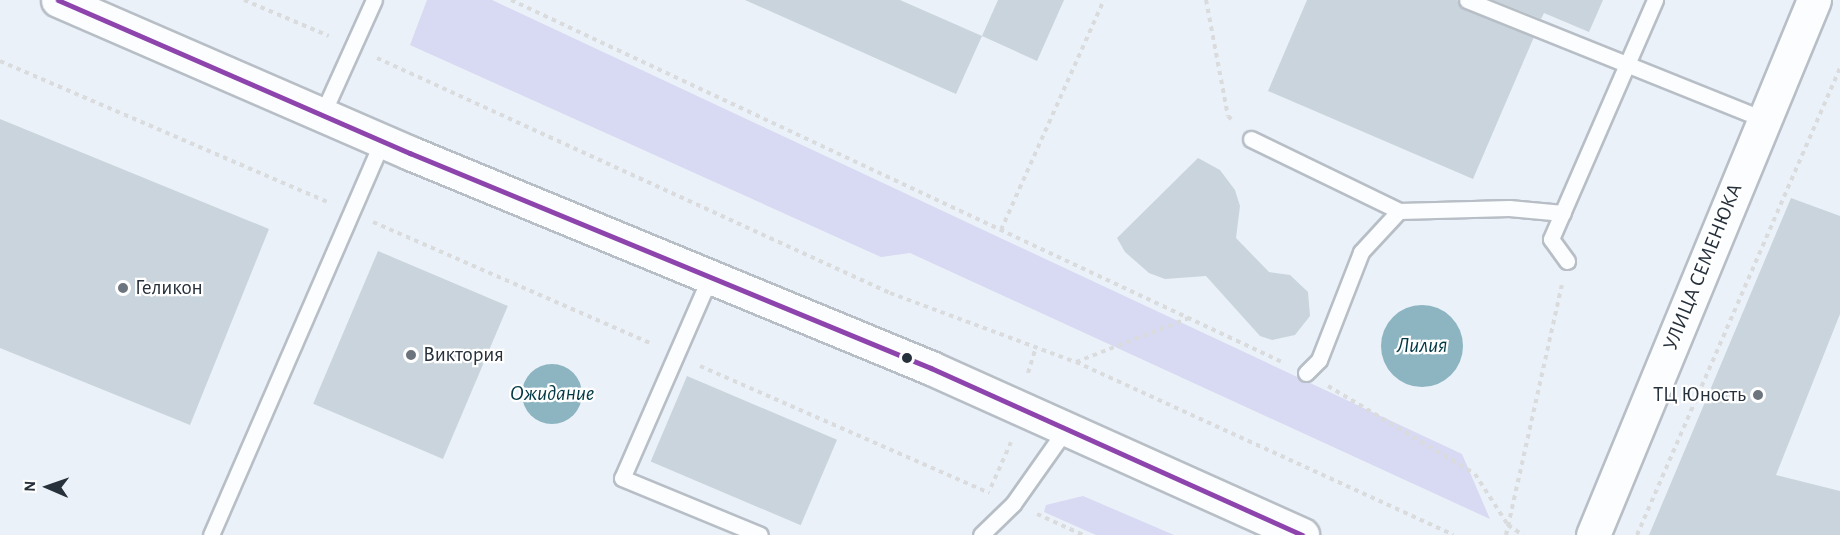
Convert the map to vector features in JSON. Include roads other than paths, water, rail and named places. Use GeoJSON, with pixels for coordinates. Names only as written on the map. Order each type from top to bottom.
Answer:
{"type":"FeatureCollection","features":[{"type":"Feature","properties":{"kind":"main road"},"geometry":{"type":"LineString","coordinates":[[58,0],[382,141],[710,276],[1066,429],[1302,535]]}},
{"type":"Feature","properties":{"kind":"main road","name":"УЛИЦА СЕМЕНЮКА"},"geometry":{"type":"LineString","coordinates":[[1593,535],[1763,119],[1815,0]]}},
{"type":"Feature","properties":{"kind":"lane"},"geometry":{"type":"LineString","coordinates":[[322,115],[374,0]]}},
{"type":"Feature","properties":{"kind":"lane"},"geometry":{"type":"LineString","coordinates":[[1467,0],[1763,119]]}},
{"type":"Feature","properties":{"kind":"lane"},"geometry":{"type":"LineString","coordinates":[[1567,261],[1551,239],[1654,0]]}},
{"type":"Feature","properties":{"kind":"lane"},"geometry":{"type":"LineString","coordinates":[[1251,139],[1399,211],[1509,208],[1563,213]]}},
{"type":"Feature","properties":{"kind":"lane"},"geometry":{"type":"LineString","coordinates":[[211,535],[382,141]]}},
{"type":"Feature","properties":{"kind":"lane"},"geometry":{"type":"LineString","coordinates":[[1306,373],[1318,360],[1361,252],[1399,211]]}},
{"type":"Feature","properties":{"kind":"lane"},"geometry":{"type":"LineString","coordinates":[[710,276],[622,478],[760,535]]}},
{"type":"Feature","properties":{"kind":"lane"},"geometry":{"type":"LineString","coordinates":[[981,535],[1013,504],[1066,429]]}},
{"type":"Feature","properties":{"kind":"water","name":"Лилия"},"geometry":{"type":"Polygon","coordinates":[[[1422,305],[1438,308],[1451,317],[1460,330],[1463,346],[1460,362],[1451,375],[1438,384],[1422,387],[1406,384],[1393,375],[1384,362],[1381,346],[1384,330],[1393,317],[1406,308],[1422,305]]]}},
{"type":"Feature","properties":{"kind":"water","name":"Ожидание"},"geometry":{"type":"Polygon","coordinates":[[[552,364],[569,369],[577,377],[582,394],[577,411],[569,419],[552,424],[535,419],[527,411],[522,394],[527,377],[535,369],[552,364]]]}},
{"type":"Feature","properties":{"kind":"place","name":"Геликон"},"geometry":{"type":"Point","coordinates":[123,288]}},
{"type":"Feature","properties":{"kind":"place","name":"Виктория"},"geometry":{"type":"Point","coordinates":[411,355]}},
{"type":"Feature","properties":{"kind":"place","name":"ТЦ Юность"},"geometry":{"type":"Point","coordinates":[1758,395]}}]}
